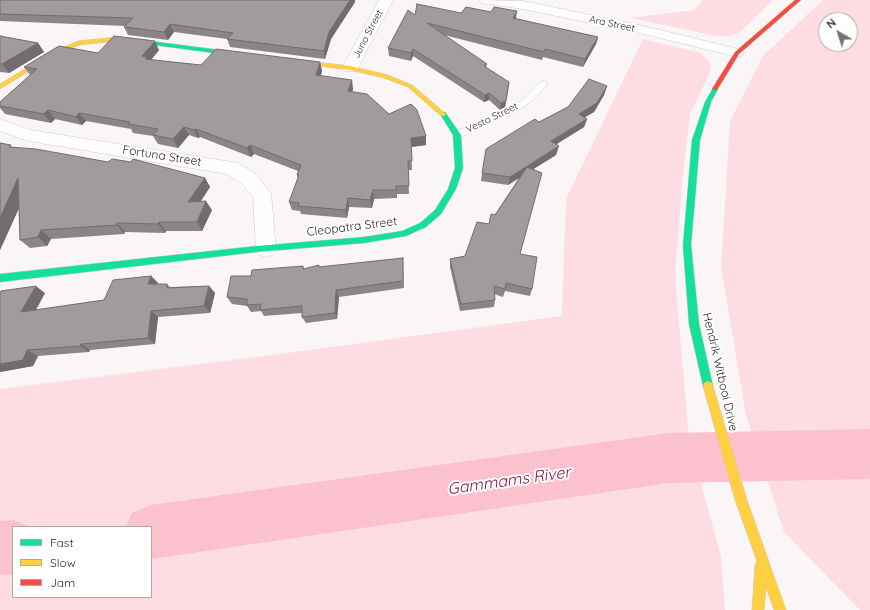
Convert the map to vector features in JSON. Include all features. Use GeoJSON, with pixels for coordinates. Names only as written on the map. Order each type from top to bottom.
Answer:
{"type":"FeatureCollection","features":[{"type":"Feature","properties":{"kind":"street","name":"Juno Street"},"geometry":{"type":"LineString","coordinates":[[350,68],[386,0]]}},
{"type":"Feature","properties":{"kind":"street","name":"Ara Street"},"geometry":{"type":"LineString","coordinates":[[487,0],[640,30],[737,53]]}},
{"type":"Feature","properties":{"kind":"street","name":"Hendrik Witbooi Drive"},"geometry":{"type":"LineString","coordinates":[[780,610],[741,500],[712,403],[694,324],[688,245],[691,187],[696,140],[708,102],[722,75],[737,53],[798,0]]}},
{"type":"Feature","properties":{"kind":"street"},"geometry":{"type":"LineString","coordinates":[[0,86],[55,52],[78,43],[117,39],[257,57]]}},
{"type":"Feature","properties":{"kind":"street"},"geometry":{"type":"LineString","coordinates":[[280,60],[350,68],[386,76],[410,86],[443,114],[457,135]]}},
{"type":"Feature","properties":{"kind":"street","name":"Fortuna Street"},"geometry":{"type":"LineString","coordinates":[[0,125],[28,135],[232,168],[248,179],[262,194],[266,249]]}},
{"type":"Feature","properties":{"kind":"street","name":"Cleopatra Street"},"geometry":{"type":"LineString","coordinates":[[0,278],[266,249],[364,240],[403,234],[423,225],[438,212],[452,189],[459,168],[457,135]]}},
{"type":"Feature","properties":{"kind":"street"},"geometry":{"type":"LineString","coordinates":[[758,610],[762,558]]}},
{"type":"Feature","properties":{"kind":"street"},"geometry":{"type":"LineString","coordinates":[[771,585],[787,600]]}},
{"type":"Feature","properties":{"kind":"lane","name":"Vesta Street"},"geometry":{"type":"LineString","coordinates":[[457,135],[512,110],[528,100],[543,84]]}},
{"type":"Feature","properties":{"kind":"shaded area"},"geometry":{"type":"Polygon","coordinates":[[[703,0],[773,0],[740,32],[730,36],[716,36],[631,18],[694,10],[703,0]]]}},
{"type":"Feature","properties":{"kind":"shaded area"},"geometry":{"type":"Polygon","coordinates":[[[823,0],[870,0],[870,610],[860,610],[784,532],[746,415],[721,267],[730,121],[763,56],[823,0]]]}},
{"type":"Feature","properties":{"kind":"shaded area"},"geometry":{"type":"Polygon","coordinates":[[[643,39],[700,53],[709,61],[711,70],[690,114],[682,182],[675,277],[689,439],[721,557],[725,610],[0,610],[0,389],[280,354],[562,316],[566,199],[643,39]]]}},
{"type":"Feature","properties":{"kind":"building"},"geometry":{"type":"Polygon","coordinates":[[[0,0],[350,0],[329,32],[324,51],[227,39],[233,33],[170,24],[164,32],[124,27],[133,18],[0,14],[0,0]]]}},
{"type":"Feature","properties":{"kind":"building"},"geometry":{"type":"Polygon","coordinates":[[[417,4],[461,13],[466,7],[491,12],[494,7],[517,11],[513,18],[598,37],[585,59],[545,49],[544,52],[427,23],[487,64],[484,66],[509,82],[506,101],[501,103],[489,93],[485,95],[413,49],[411,53],[388,48],[408,10],[415,15],[417,4]]]}},
{"type":"Feature","properties":{"kind":"building"},"geometry":{"type":"Polygon","coordinates":[[[0,36],[38,43],[0,64],[0,36]]]}},
{"type":"Feature","properties":{"kind":"building"},"geometry":{"type":"Polygon","coordinates":[[[114,36],[155,41],[142,56],[147,57],[145,59],[201,65],[216,49],[320,62],[316,75],[352,80],[348,91],[367,94],[389,114],[411,104],[417,110],[426,136],[411,138],[412,161],[408,161],[409,186],[396,186],[396,190],[373,190],[370,200],[348,198],[346,210],[298,206],[299,203],[289,202],[301,165],[250,145],[247,148],[196,129],[194,130],[184,127],[173,139],[153,135],[158,129],[128,124],[130,122],[79,113],[76,117],[48,110],[44,114],[0,106],[0,102],[37,69],[24,67],[59,46],[98,53],[114,36]]]}},
{"type":"Feature","properties":{"kind":"building"},"geometry":{"type":"Polygon","coordinates":[[[589,79],[607,86],[597,103],[579,114],[587,119],[551,141],[559,146],[510,177],[482,173],[486,149],[535,119],[539,122],[568,107],[589,79]]]}},
{"type":"Feature","properties":{"kind":"building"},"geometry":{"type":"Polygon","coordinates":[[[0,143],[11,145],[9,147],[36,149],[108,162],[112,159],[131,162],[133,159],[205,178],[188,202],[206,201],[197,222],[159,222],[158,224],[117,223],[117,225],[41,230],[38,237],[20,240],[18,178],[0,218],[0,143]]]}},
{"type":"Feature","properties":{"kind":"building"},"geometry":{"type":"Polygon","coordinates":[[[527,167],[542,173],[520,254],[537,257],[532,289],[506,283],[505,289],[494,286],[495,300],[461,304],[450,259],[465,256],[477,222],[489,224],[491,214],[495,215],[527,167]]]}},
{"type":"Feature","properties":{"kind":"building"},"geometry":{"type":"Polygon","coordinates":[[[403,258],[403,281],[336,290],[335,313],[302,317],[302,306],[260,310],[261,304],[247,305],[247,299],[227,297],[231,276],[251,276],[252,270],[303,266],[303,269],[319,265],[319,267],[403,258]]]}},
{"type":"Feature","properties":{"kind":"building"},"geometry":{"type":"Polygon","coordinates":[[[151,276],[148,284],[167,284],[167,288],[209,286],[204,306],[151,311],[148,338],[81,344],[80,346],[27,350],[23,360],[0,364],[1,291],[36,286],[21,312],[104,300],[113,280],[151,276]]]}},
{"type":"Feature","properties":{"kind":"waterway","name":"Gammams River"},"geometry":{"type":"LineString","coordinates":[[152,532],[669,458],[870,454]]}},
{"type":"Feature","properties":{"kind":"waterway","name":"Gammams River"},"geometry":{"type":"LineString","coordinates":[[0,548],[12,547]]}},
{"type":"Feature","properties":{"kind":"traffic: fast"},"geometry":{"type":"LineString","coordinates":[[133,41],[244,55]]}},
{"type":"Feature","properties":{"kind":"traffic: fast"},"geometry":{"type":"LineString","coordinates":[[708,386],[694,324],[687,245],[696,140],[708,102],[715,89]]}},
{"type":"Feature","properties":{"kind":"traffic: fast"},"geometry":{"type":"LineString","coordinates":[[0,278],[257,249],[364,240],[403,234],[423,225],[438,212],[452,189],[459,168],[457,135],[443,114]]}},
{"type":"Feature","properties":{"kind":"traffic: slow"},"geometry":{"type":"LineString","coordinates":[[0,87],[55,53],[78,43],[117,39],[133,41]]}},
{"type":"Feature","properties":{"kind":"traffic: slow"},"geometry":{"type":"LineString","coordinates":[[290,61],[350,68],[386,76],[410,86],[443,114]]}},
{"type":"Feature","properties":{"kind":"traffic: slow"},"geometry":{"type":"LineString","coordinates":[[708,386],[741,500],[780,610]]}},
{"type":"Feature","properties":{"kind":"traffic: slow"},"geometry":{"type":"LineString","coordinates":[[758,610],[761,565]]}},
{"type":"Feature","properties":{"kind":"traffic: jam"},"geometry":{"type":"LineString","coordinates":[[715,89],[737,53],[798,0]]}}]}
